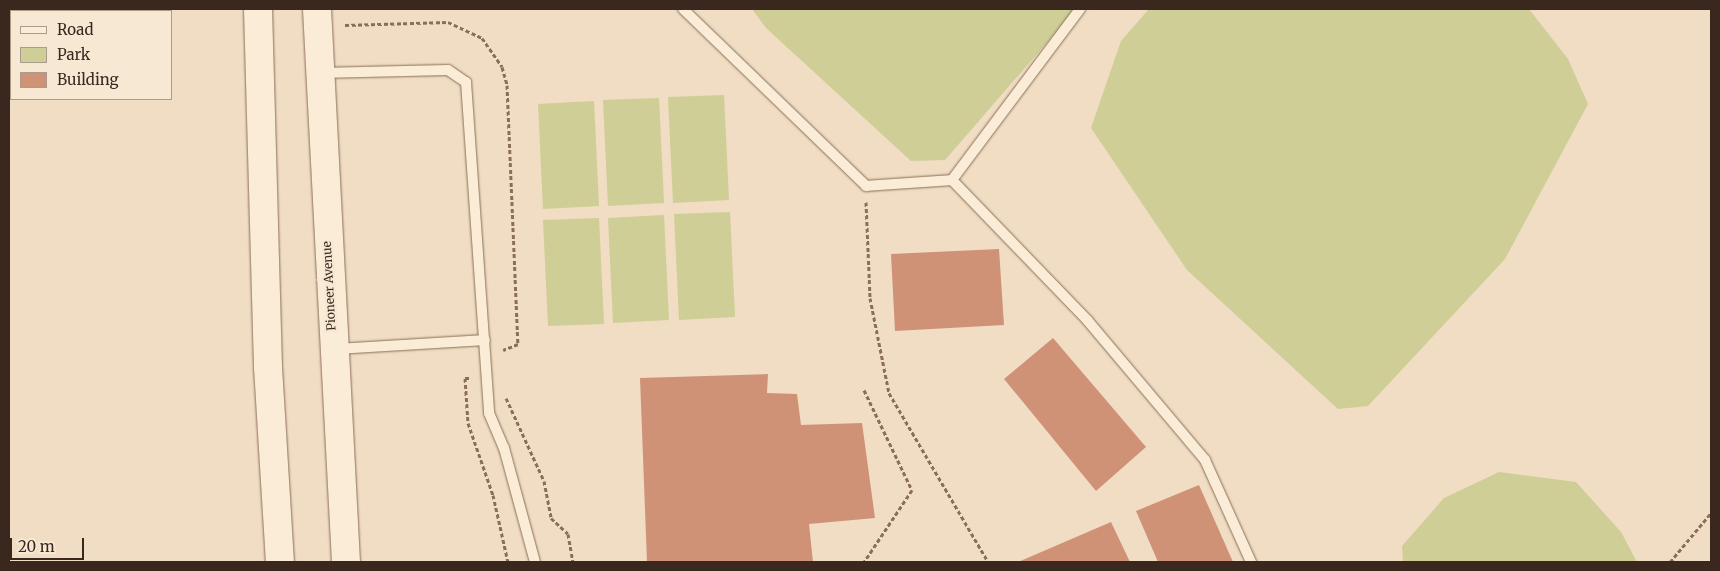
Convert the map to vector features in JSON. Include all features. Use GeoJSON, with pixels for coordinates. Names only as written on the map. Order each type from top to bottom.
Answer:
{"type":"FeatureCollection","features":[{"type":"Feature","properties":{"kind":"street"},"geometry":{"type":"LineString","coordinates":[[258,9],[268,367],[280,562]]}},
{"type":"Feature","properties":{"kind":"street","name":"Pioneer Avenue"},"geometry":{"type":"LineString","coordinates":[[317,9],[332,349],[346,562]]}},
{"type":"Feature","properties":{"kind":"lane"},"geometry":{"type":"LineString","coordinates":[[683,9],[866,186],[952,180],[1080,9]]}},
{"type":"Feature","properties":{"kind":"lane"},"geometry":{"type":"LineString","coordinates":[[320,73],[448,70],[466,82],[489,413],[509,465],[535,562]]}},
{"type":"Feature","properties":{"kind":"lane"},"geometry":{"type":"LineString","coordinates":[[952,180],[1088,321],[1205,460],[1251,562]]}},
{"type":"Feature","properties":{"kind":"lane"},"geometry":{"type":"LineString","coordinates":[[332,349],[485,340]]}},
{"type":"Feature","properties":{"kind":"path"},"geometry":{"type":"LineString","coordinates":[[866,186],[870,298],[889,393],[988,562]]}},
{"type":"Feature","properties":{"kind":"path"},"geometry":{"type":"LineString","coordinates":[[518,344],[503,348],[505,396],[544,480],[551,518],[568,534],[573,562]]}},
{"type":"Feature","properties":{"kind":"path"},"geometry":{"type":"LineString","coordinates":[[504,376],[465,378],[468,423],[493,495],[508,562]]}},
{"type":"Feature","properties":{"kind":"path"},"geometry":{"type":"LineString","coordinates":[[864,390],[912,490],[864,562]]}},
{"type":"Feature","properties":{"kind":"path"},"geometry":{"type":"LineString","coordinates":[[1670,562],[1711,513]]}},
{"type":"Feature","properties":{"kind":"green space"},"geometry":{"type":"Polygon","coordinates":[[[752,9],[1076,9],[945,160],[911,161],[766,28],[752,9]]]}},
{"type":"Feature","properties":{"kind":"green space"},"geometry":{"type":"Polygon","coordinates":[[[1149,9],[1529,9],[1568,59],[1588,104],[1505,259],[1368,406],[1338,409],[1187,270],[1091,128],[1121,41],[1149,9]]]}},
{"type":"Feature","properties":{"kind":"green space"},"geometry":{"type":"Polygon","coordinates":[[[724,95],[729,200],[673,203],[668,97],[724,95]]]}},
{"type":"Feature","properties":{"kind":"green space"},"geometry":{"type":"Polygon","coordinates":[[[659,98],[664,203],[608,206],[603,100],[659,98]]]}},
{"type":"Feature","properties":{"kind":"green space"},"geometry":{"type":"Polygon","coordinates":[[[594,101],[599,206],[543,209],[538,104],[594,101]]]}},
{"type":"Feature","properties":{"kind":"green space"},"geometry":{"type":"Polygon","coordinates":[[[730,212],[735,317],[679,320],[674,214],[730,212]]]}},
{"type":"Feature","properties":{"kind":"green space"},"geometry":{"type":"Polygon","coordinates":[[[664,215],[669,320],[613,323],[608,218],[664,215]]]}},
{"type":"Feature","properties":{"kind":"green space"},"geometry":{"type":"Polygon","coordinates":[[[599,218],[604,324],[548,326],[543,220],[599,218]]]}},
{"type":"Feature","properties":{"kind":"green space"},"geometry":{"type":"Polygon","coordinates":[[[1499,472],[1576,482],[1621,532],[1637,562],[1403,562],[1402,546],[1444,498],[1499,472]]]}},
{"type":"Feature","properties":{"kind":"building"},"geometry":{"type":"Polygon","coordinates":[[[999,249],[1004,325],[895,331],[891,254],[999,249]]]}},
{"type":"Feature","properties":{"kind":"building"},"geometry":{"type":"Polygon","coordinates":[[[1053,338],[1146,447],[1096,491],[1004,379],[1053,338]]]}},
{"type":"Feature","properties":{"kind":"building"},"geometry":{"type":"Polygon","coordinates":[[[768,374],[767,393],[797,394],[801,425],[862,423],[875,518],[809,524],[813,562],[647,562],[640,378],[768,374]]]}},
{"type":"Feature","properties":{"kind":"building"},"geometry":{"type":"Polygon","coordinates":[[[1199,485],[1233,562],[1158,562],[1136,511],[1199,485]]]}},
{"type":"Feature","properties":{"kind":"building"},"geometry":{"type":"Polygon","coordinates":[[[1111,522],[1130,562],[1018,562],[1111,522]]]}}]}
